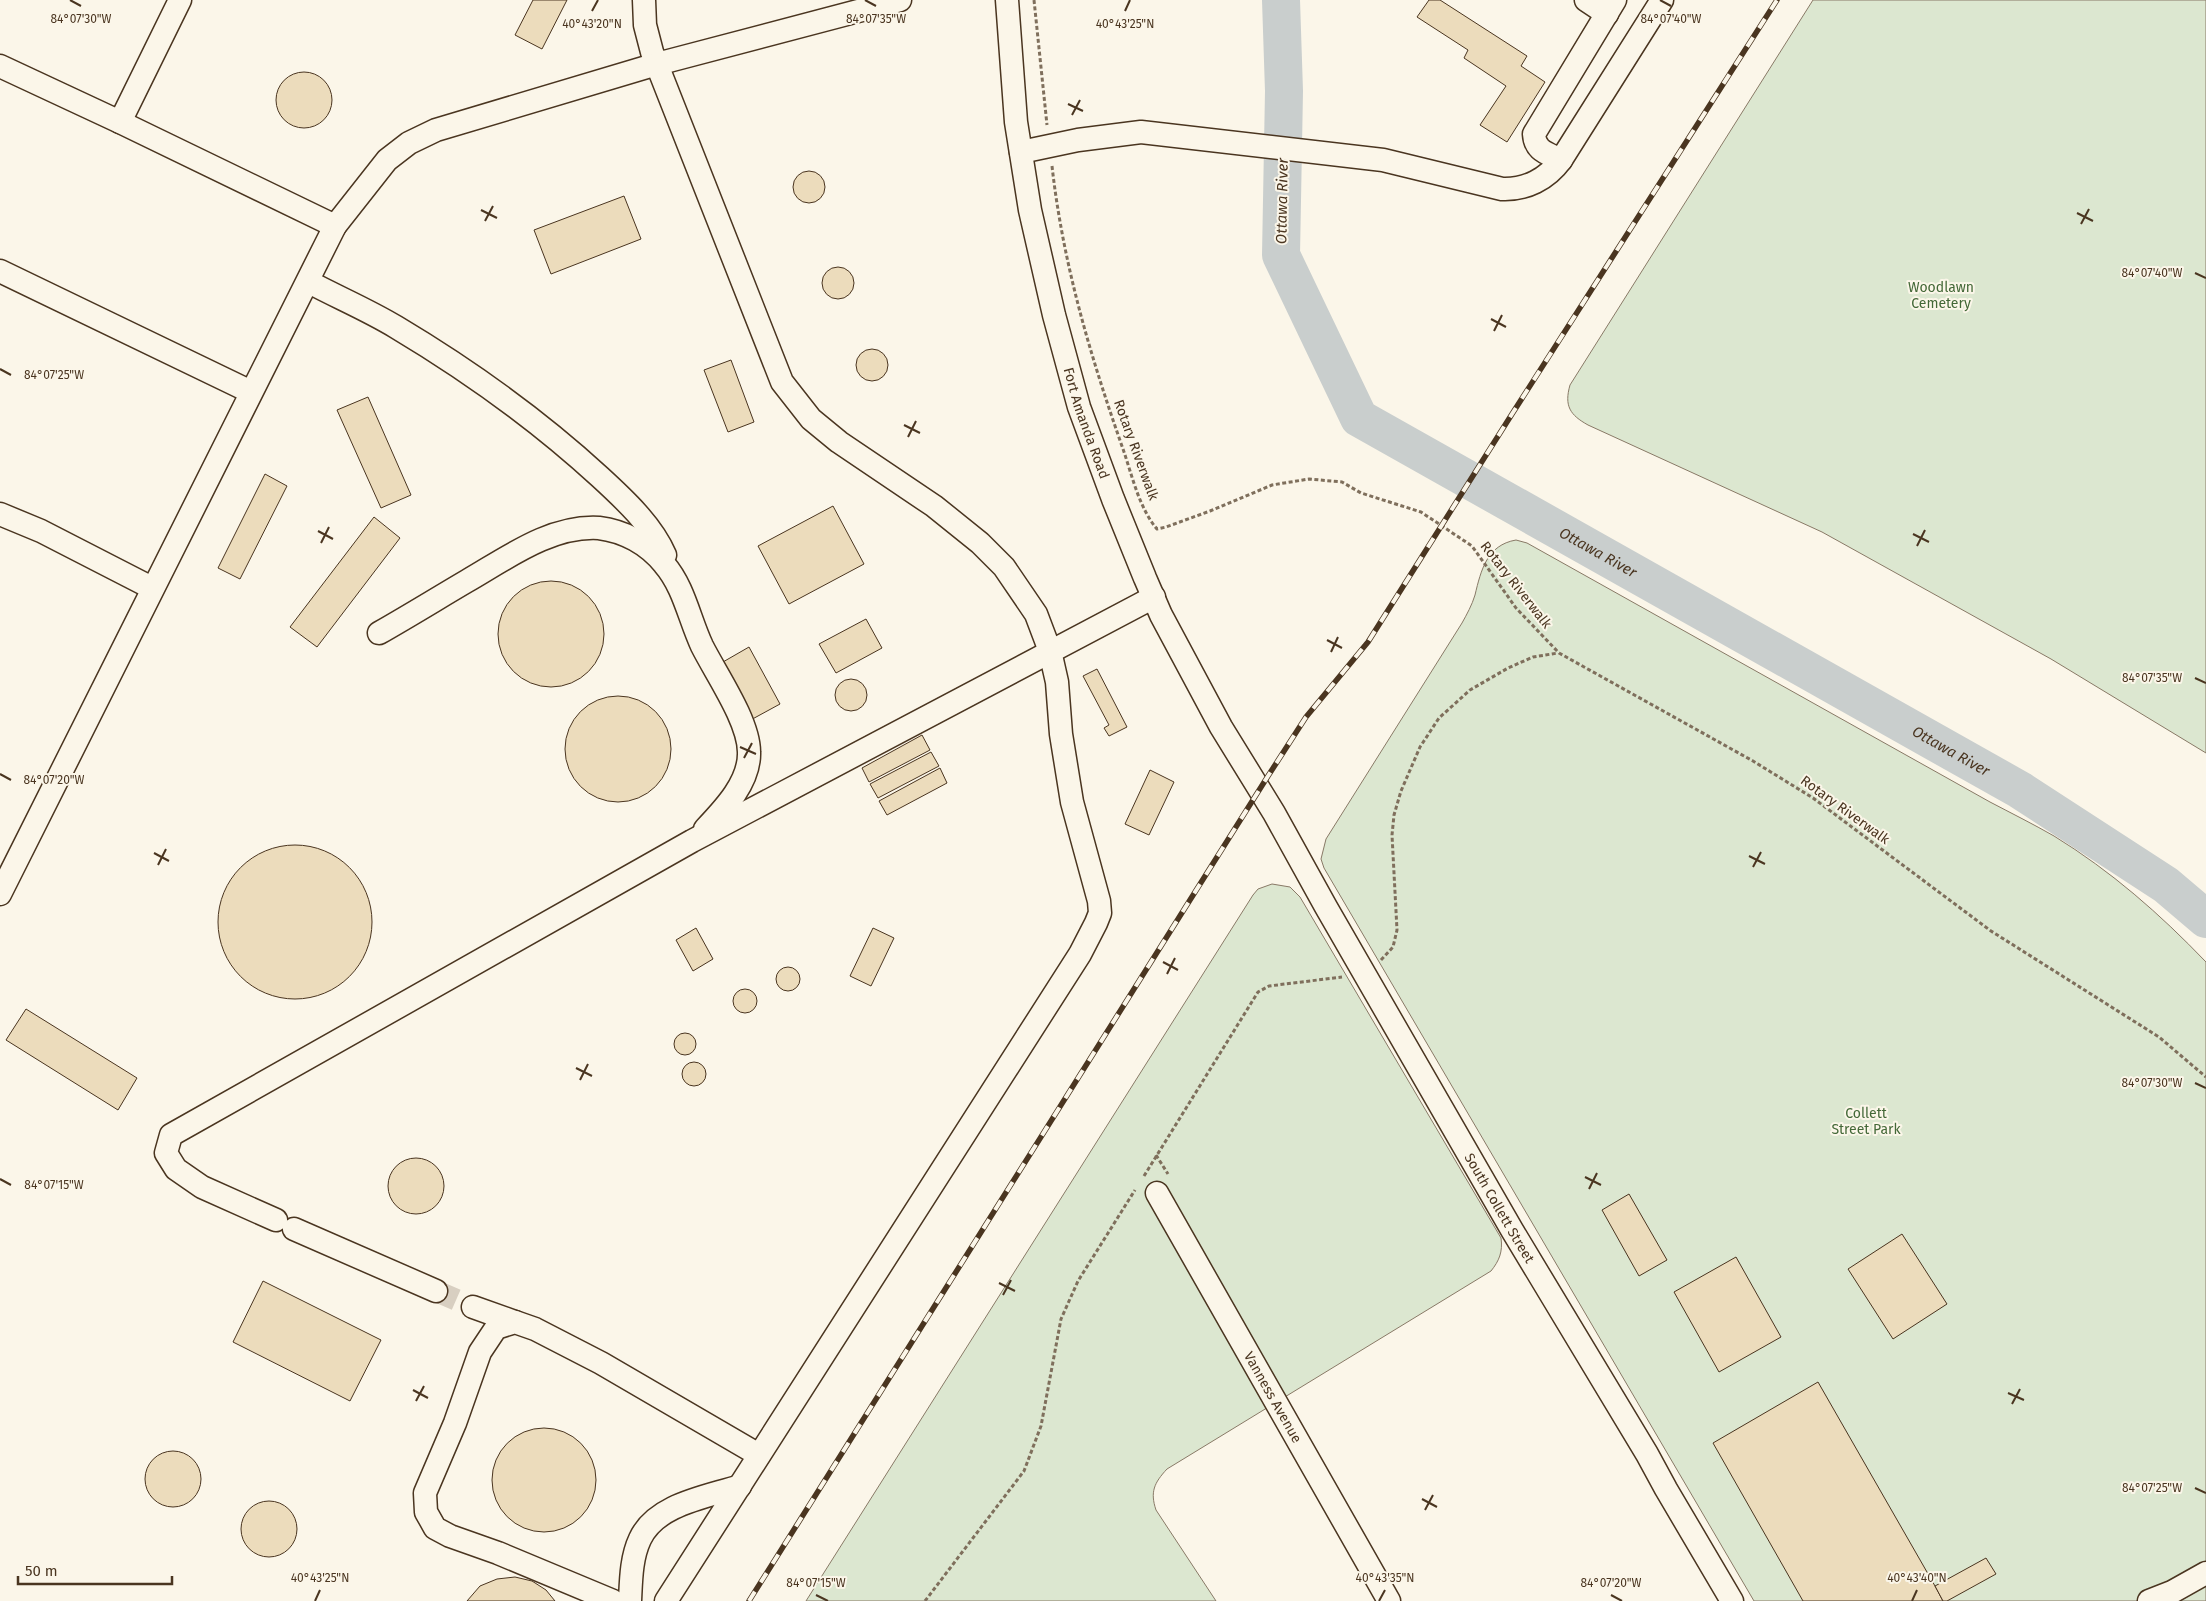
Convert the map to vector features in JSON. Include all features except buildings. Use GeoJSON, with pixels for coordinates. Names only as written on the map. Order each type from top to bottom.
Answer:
{"type":"FeatureCollection","features":[{"type":"Feature","properties":{"kind":"street"},"geometry":{"type":"LineString","coordinates":[[120,122],[180,0]]}},
{"type":"Feature","properties":{"kind":"street"},"geometry":{"type":"LineString","coordinates":[[644,0],[645,24],[657,64],[782,382],[811,419],[839,442],[934,506],[980,543],[1004,567],[1036,614],[1050,651],[1057,682],[1061,734],[1072,802],[1100,901],[1100,912],[1096,923],[1080,954],[666,1601]]}},
{"type":"Feature","properties":{"kind":"street"},"geometry":{"type":"LineString","coordinates":[[0,894],[335,226],[387,160],[409,143],[436,130],[657,64],[900,0]]}},
{"type":"Feature","properties":{"kind":"street","name":"Fort Amanda Road"},"geometry":{"type":"LineString","coordinates":[[1008,0],[1013,89],[1030,210],[1054,315],[1079,407],[1112,499],[1154,597],[1221,727],[1274,813]]}},
{"type":"Feature","properties":{"kind":"street"},"geometry":{"type":"LineString","coordinates":[[1561,160],[1539,149],[1536,145],[1534,134],[1611,7],[1586,0]]}},
{"type":"Feature","properties":{"kind":"street"},"geometry":{"type":"LineString","coordinates":[[1021,152],[1078,140],[1141,132],[1383,160],[1511,190],[1527,186],[1556,168],[1662,0]]}},
{"type":"Feature","properties":{"kind":"street"},"geometry":{"type":"LineString","coordinates":[[0,66],[335,226]]}},
{"type":"Feature","properties":{"kind":"street"},"geometry":{"type":"LineString","coordinates":[[0,271],[251,392]]}},
{"type":"Feature","properties":{"kind":"street"},"geometry":{"type":"LineString","coordinates":[[308,282],[394,326],[510,402],[570,451],[622,498],[648,527],[664,552],[702,645],[744,728],[750,753],[748,765],[737,789],[718,815],[692,841]]}},
{"type":"Feature","properties":{"kind":"street"},"geometry":{"type":"LineString","coordinates":[[0,514],[41,531],[152,588]]}},
{"type":"Feature","properties":{"kind":"street"},"geometry":{"type":"LineString","coordinates":[[379,633],[525,547],[553,535],[579,529],[599,528],[631,537],[656,555],[676,579]]}},
{"type":"Feature","properties":{"kind":"street"},"geometry":{"type":"LineString","coordinates":[[436,1291],[370,1264],[202,1187],[176,1169],[166,1152],[171,1135],[692,841],[1154,597]]}},
{"type":"Feature","properties":{"kind":"street","name":"South Collett Street"},"geometry":{"type":"LineString","coordinates":[[1274,813],[1512,1230],[1647,1454],[1732,1601]]}},
{"type":"Feature","properties":{"kind":"street","name":"Vanness Avenue"},"geometry":{"type":"LineString","coordinates":[[1144,1188],[1389,1601]]}},
{"type":"Feature","properties":{"kind":"street"},"geometry":{"type":"LineString","coordinates":[[473,1307],[535,1329],[601,1363],[760,1455]]}},
{"type":"Feature","properties":{"kind":"street"},"geometry":{"type":"LineString","coordinates":[[515,1322],[496,1328],[480,1352],[452,1431],[425,1493],[426,1512],[435,1528],[450,1536],[498,1553],[613,1601]]}},
{"type":"Feature","properties":{"kind":"street"},"geometry":{"type":"LineString","coordinates":[[630,1601],[632,1574],[640,1539],[652,1523],[663,1513],[680,1505],[740,1486]]}},
{"type":"Feature","properties":{"kind":"street"},"geometry":{"type":"LineString","coordinates":[[2148,1601],[2172,1592],[2206,1572]]}},
{"type":"Feature","properties":{"kind":"path","name":"Rotary Riverwalk"},"geometry":{"type":"LineString","coordinates":[[1034,0],[1056,201],[1075,300],[1102,390],[1137,490],[1152,523],[1157,529],[1272,485],[1309,479],[1342,482],[1361,493],[1422,512],[1472,546],[1516,608],[1559,653],[1753,761],[1813,798],[1991,932],[2159,1037],[2206,1077]]}},
{"type":"Feature","properties":{"kind":"path"},"geometry":{"type":"LineString","coordinates":[[925,1601],[1024,1471],[1041,1426],[1062,1319],[1078,1281],[1144,1188],[1258,992],[1270,986],[1364,973],[1390,952],[1395,942],[1397,918],[1392,835],[1394,815],[1401,791],[1420,747],[1439,718],[1470,690],[1508,668],[1533,656],[1559,653]]}},
{"type":"Feature","properties":{"kind":"green space","name":"Woodlawn Cemetery"},"geometry":{"type":"Polygon","coordinates":[[[1813,0],[2206,0],[2206,753],[2051,659],[1822,532],[1588,425],[1570,409],[1568,392],[1570,385],[1813,0]]]}},
{"type":"Feature","properties":{"kind":"green space","name":"Collett Street Park"},"geometry":{"type":"Polygon","coordinates":[[[1516,540],[1527,543],[2054,836],[2075,849],[2134,894],[2206,962],[2206,1601],[1754,1601],[1324,868],[1321,859],[1326,839],[1462,623],[1475,595],[1487,560],[1498,547],[1516,540]]]}},
{"type":"Feature","properties":{"kind":"green space"},"geometry":{"type":"Polygon","coordinates":[[[1272,884],[1290,887],[1300,897],[1501,1238],[1501,1252],[1496,1264],[1491,1271],[1167,1469],[1154,1488],[1153,1498],[1156,1510],[1216,1601],[806,1601],[1253,895],[1258,889],[1272,884]]]}},
{"type":"Feature","properties":{"kind":"waterway","name":"Ottawa River"},"geometry":{"type":"LineString","coordinates":[[1281,0],[1284,91],[1281,255],[1359,418],[2020,790],[2166,885],[2206,919]]}},
{"type":"Feature","properties":{"kind":"tunnel"},"geometry":{"type":"LineString","coordinates":[[436,1291],[473,1307]]}},
{"type":"Feature","properties":{"kind":"railway"},"geometry":{"type":"LineString","coordinates":[[749,1601],[1268,776],[1306,717],[1368,642],[1777,0]]}}]}
